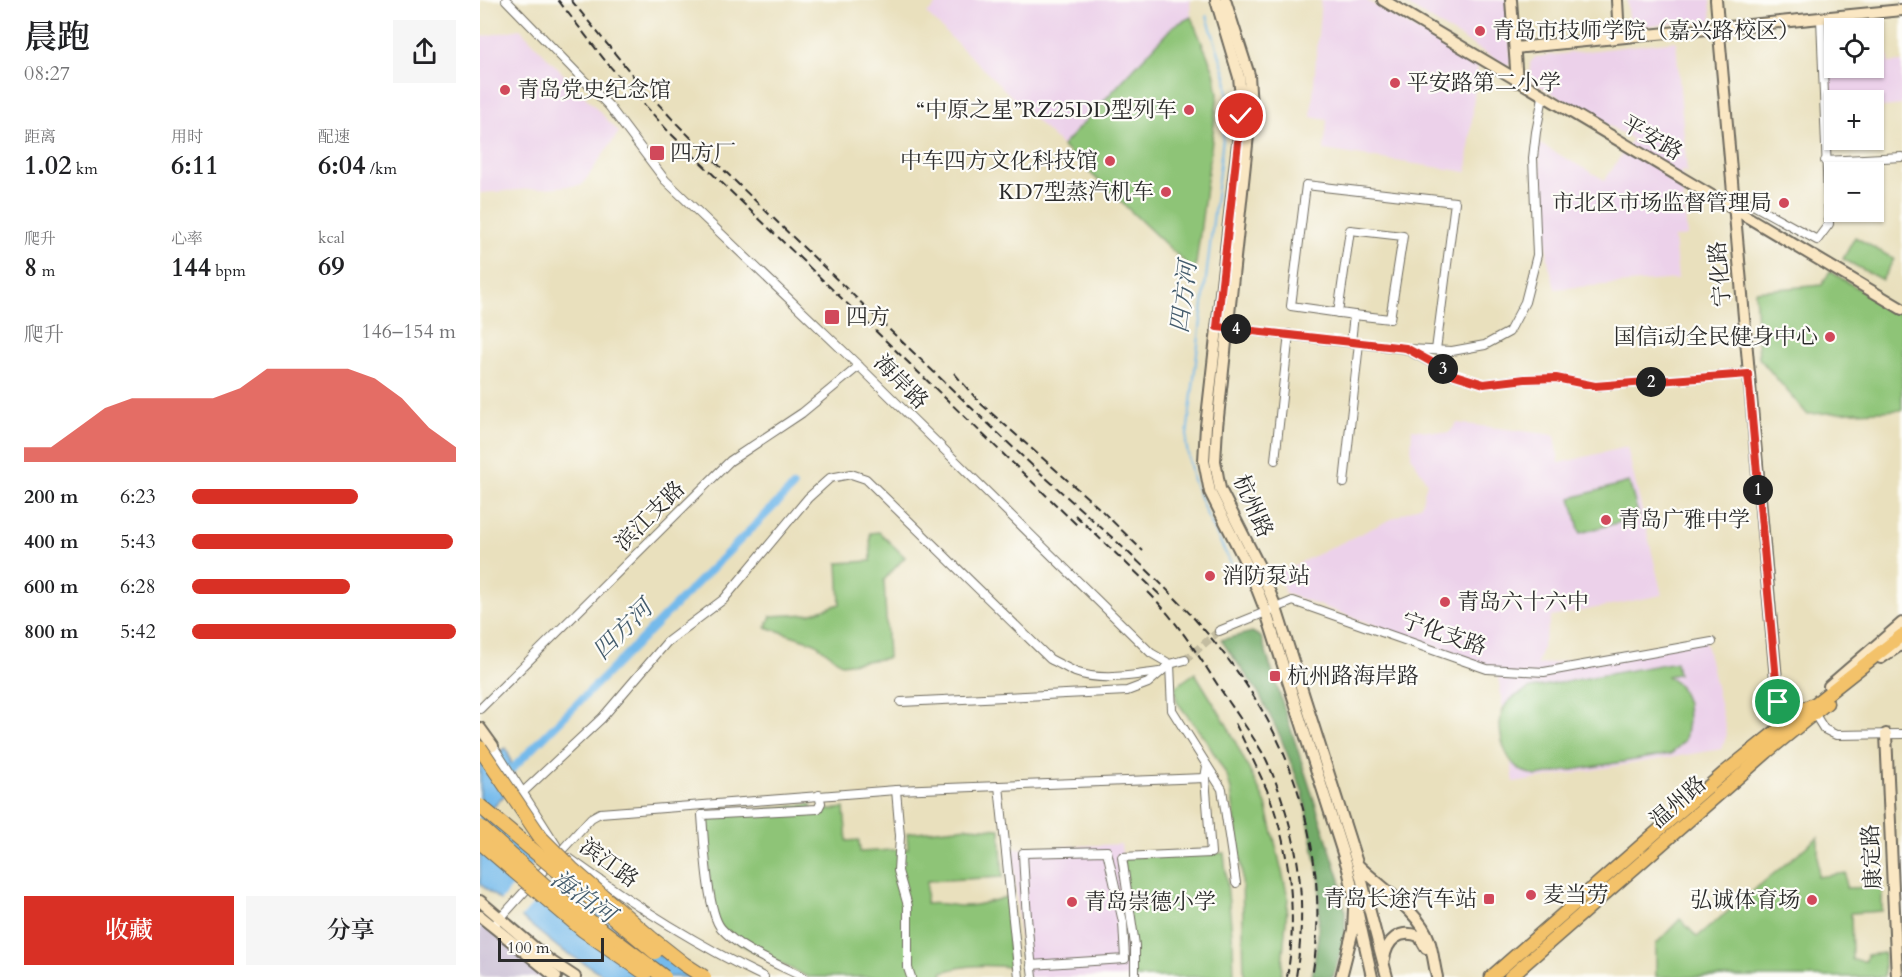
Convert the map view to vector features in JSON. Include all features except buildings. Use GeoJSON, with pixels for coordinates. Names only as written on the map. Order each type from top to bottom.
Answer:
{"type":"FeatureCollection","features":[{"type":"Feature","properties":{"kind":"highway"},"geometry":{"type":"LineString","coordinates":[[486,747],[541,838],[572,869],[651,938],[704,977]]}},
{"type":"Feature","properties":{"kind":"highway"},"geometry":{"type":"LineString","coordinates":[[480,806],[630,933],[691,977]]}},
{"type":"Feature","properties":{"kind":"highway"},"geometry":{"type":"LineString","coordinates":[[480,827],[554,894],[664,977]]}},
{"type":"Feature","properties":{"kind":"highway"},"geometry":{"type":"LineString","coordinates":[[480,842],[583,930],[651,977]]}},
{"type":"Feature","properties":{"kind":"main road","name":"杭州路"},"geometry":{"type":"LineString","coordinates":[[1216,0],[1239,77],[1242,107],[1222,328]]}},
{"type":"Feature","properties":{"kind":"main road","name":"杭州路"},"geometry":{"type":"LineString","coordinates":[[1225,0],[1249,75],[1251,107],[1204,452],[1208,483],[1213,498],[1271,610],[1358,866],[1387,977]]}},
{"type":"Feature","properties":{"kind":"main road","name":"平安路"},"geometry":{"type":"LineString","coordinates":[[1383,0],[1517,82],[1902,309]]}},
{"type":"Feature","properties":{"kind":"main road"},"geometry":{"type":"LineString","coordinates":[[1511,0],[1517,82]]}},
{"type":"Feature","properties":{"kind":"main road"},"geometry":{"type":"LineString","coordinates":[[1617,0],[1619,37]]}},
{"type":"Feature","properties":{"kind":"main road","name":"宁化路"},"geometry":{"type":"LineString","coordinates":[[1716,0],[1778,702],[1805,712]]}},
{"type":"Feature","properties":{"kind":"main road"},"geometry":{"type":"LineString","coordinates":[[1515,48],[1902,10]]}},
{"type":"Feature","properties":{"kind":"main road","name":"杭州路"},"geometry":{"type":"LineString","coordinates":[[1271,610],[1348,869],[1372,977]]}},
{"type":"Feature","properties":{"kind":"main road","name":"温州路"},"geometry":{"type":"LineString","coordinates":[[1510,977],[1767,752],[1805,712],[1902,623]]}},
{"type":"Feature","properties":{"kind":"main road","name":"温州路"},"geometry":{"type":"LineString","coordinates":[[1805,712],[1902,636]]}},
{"type":"Feature","properties":{"kind":"main road","name":"温州路"},"geometry":{"type":"LineString","coordinates":[[1876,661],[1902,636]]}},
{"type":"Feature","properties":{"kind":"main road","name":"温州路"},"geometry":{"type":"LineString","coordinates":[[1491,977],[1724,773],[1805,712],[1902,644]]}},
{"type":"Feature","properties":{"kind":"main road","name":"滨江路"},"geometry":{"type":"LineString","coordinates":[[480,728],[486,747]]}},
{"type":"Feature","properties":{"kind":"main road","name":"康定路"},"geometry":{"type":"LineString","coordinates":[[1886,734],[1897,977]]}},
{"type":"Feature","properties":{"kind":"main road"},"geometry":{"type":"LineString","coordinates":[[1358,866],[1413,915],[1421,925],[1429,939],[1437,977]]}},
{"type":"Feature","properties":{"kind":"main road"},"geometry":{"type":"LineString","coordinates":[[1341,977],[1353,930],[1354,894]]}},
{"type":"Feature","properties":{"kind":"main road"},"geometry":{"type":"LineString","coordinates":[[480,901],[503,914],[549,960],[575,977]]}},
{"type":"Feature","properties":{"kind":"main road"},"geometry":{"type":"LineString","coordinates":[[480,916],[556,977]]}},
{"type":"Feature","properties":{"kind":"main road"},"geometry":{"type":"LineString","coordinates":[[1384,959],[1389,943],[1396,935],[1412,933],[1419,936],[1426,949],[1432,977]]}},
{"type":"Feature","properties":{"kind":"street","name":"海岸路"},"geometry":{"type":"LineString","coordinates":[[506,0],[609,105],[665,180],[859,366],[1151,653],[1170,664]]}},
{"type":"Feature","properties":{"kind":"street"},"geometry":{"type":"LineString","coordinates":[[1733,194],[1817,240],[1829,224],[1821,18]]}},
{"type":"Feature","properties":{"kind":"street"},"geometry":{"type":"LineString","coordinates":[[1222,328],[1452,351],[1485,345],[1509,332],[1526,302],[1537,255],[1533,158],[1543,97]]}},
{"type":"Feature","properties":{"kind":"street"},"geometry":{"type":"LineString","coordinates":[[1826,161],[1902,157]]}},
{"type":"Feature","properties":{"kind":"street"},"geometry":{"type":"LineString","coordinates":[[1338,312],[1350,230],[1402,236],[1390,319],[1291,306],[1306,185],[1455,202],[1436,350]]}},
{"type":"Feature","properties":{"kind":"street"},"geometry":{"type":"LineString","coordinates":[[1344,483],[1355,342],[1354,315]]}},
{"type":"Feature","properties":{"kind":"street"},"geometry":{"type":"LineString","coordinates":[[1275,460],[1289,334]]}},
{"type":"Feature","properties":{"kind":"street"},"geometry":{"type":"LineString","coordinates":[[1406,348],[1455,375],[1484,384],[1556,378],[1595,386],[1748,374]]}},
{"type":"Feature","properties":{"kind":"street","name":"滨江支路"},"geometry":{"type":"LineString","coordinates":[[480,709],[730,461],[802,413],[859,366]]}},
{"type":"Feature","properties":{"kind":"street"},"geometry":{"type":"LineString","coordinates":[[522,793],[602,718],[667,642],[724,599],[808,498],[830,478],[851,474],[866,479],[1050,659],[1076,672],[1091,676],[1110,677],[1160,672]]}},
{"type":"Feature","properties":{"kind":"street","name":"宁化支路"},"geometry":{"type":"LineString","coordinates":[[1271,610],[1293,601],[1487,669],[1544,672],[1712,642]]}},
{"type":"Feature","properties":{"kind":"street"},"geometry":{"type":"LineString","coordinates":[[1219,631],[1271,610]]}},
{"type":"Feature","properties":{"kind":"street"},"geometry":{"type":"LineString","coordinates":[[901,702],[1127,691],[1148,683],[1170,664],[1185,660]]}},
{"type":"Feature","properties":{"kind":"street"},"geometry":{"type":"LineString","coordinates":[[1170,664],[1172,710],[1222,789],[1236,883]]}},
{"type":"Feature","properties":{"kind":"street"},"geometry":{"type":"LineString","coordinates":[[1805,712],[1824,729],[1836,735],[1902,734]]}},
{"type":"Feature","properties":{"kind":"street","name":"滨江路"},"geometry":{"type":"LineString","coordinates":[[486,747],[516,782],[558,855],[721,957],[764,977]]}},
{"type":"Feature","properties":{"kind":"street"},"geometry":{"type":"LineString","coordinates":[[1136,977],[1135,945],[1122,857],[1211,853],[1205,778],[1207,766]]}},
{"type":"Feature","properties":{"kind":"street"},"geometry":{"type":"LineString","coordinates":[[493,928],[503,914],[591,818],[600,813],[896,790],[1205,778]]}},
{"type":"Feature","properties":{"kind":"street"},"geometry":{"type":"LineString","coordinates":[[999,786],[1019,977]]}},
{"type":"Feature","properties":{"kind":"street"},"geometry":{"type":"LineString","coordinates":[[896,790],[900,836],[898,871],[908,906],[908,968],[911,977]]}},
{"type":"Feature","properties":{"kind":"street"},"geometry":{"type":"LineString","coordinates":[[803,977],[740,944],[719,926],[711,902],[702,815],[818,809],[819,795]]}},
{"type":"Feature","properties":{"kind":"street"},"geometry":{"type":"LineString","coordinates":[[1031,965],[1125,959],[1123,922],[1107,851],[1023,853],[1031,965],[1033,977]]}},
{"type":"Feature","properties":{"kind":"street"},"geometry":{"type":"LineString","coordinates":[[1011,901],[1026,900]]}},
{"type":"Feature","properties":{"kind":"shaded area"},"geometry":{"type":"Polygon","coordinates":[[[941,0],[1190,0],[1191,17],[1173,26],[1062,146],[927,14],[941,0]]]}},
{"type":"Feature","properties":{"kind":"shaded area","name":"平安路第二小学"},"geometry":{"type":"Polygon","coordinates":[[[1321,0],[1366,0],[1477,66],[1467,172],[1324,150],[1327,120],[1311,117],[1321,0]]]}},
{"type":"Feature","properties":{"kind":"shaded area","name":"青岛市技师学院（嘉兴路校区）"},"geometry":{"type":"Polygon","coordinates":[[[1399,0],[1507,0],[1511,62],[1507,66],[1399,0]]]}},
{"type":"Feature","properties":{"kind":"shaded area"},"geometry":{"type":"Polygon","coordinates":[[[1627,0],[1710,0],[1712,20],[1630,27],[1627,0]]]}},
{"type":"Feature","properties":{"kind":"shaded area"},"geometry":{"type":"Polygon","coordinates":[[[520,29],[619,132],[582,185],[480,193],[480,37],[520,29]]]}},
{"type":"Feature","properties":{"kind":"shaded area"},"geometry":{"type":"Polygon","coordinates":[[[1676,41],[1687,173],[1681,170],[1687,236],[1674,238],[1678,279],[1555,289],[1548,261],[1538,143],[1605,180],[1632,139],[1531,81],[1530,63],[1535,57],[1676,41]]]}},
{"type":"Feature","properties":{"kind":"shaded area"},"geometry":{"type":"Polygon","coordinates":[[[1888,52],[1889,63],[1902,62],[1902,105],[1884,107],[1884,90],[1829,90],[1828,78],[1884,78],[1884,53],[1888,52]]]}},
{"type":"Feature","properties":{"kind":"shaded area","name":"青岛六十六中"},"geometry":{"type":"Polygon","coordinates":[[[1457,423],[1555,435],[1559,463],[1627,447],[1662,595],[1551,617],[1537,665],[1705,639],[1727,734],[1722,749],[1514,783],[1497,669],[1285,593],[1278,573],[1421,505],[1427,482],[1411,456],[1412,429],[1449,433],[1457,423]]]}},
{"type":"Feature","properties":{"kind":"shaded area","name":"青岛崇德小学"},"geometry":{"type":"Polygon","coordinates":[[[1121,844],[1131,947],[1131,977],[1024,977],[1012,849],[1121,844]]]}},
{"type":"Feature","properties":{"kind":"shaded area"},"geometry":{"type":"Polygon","coordinates":[[[480,917],[552,977],[480,977],[480,917]]]}},
{"type":"Feature","properties":{"kind":"green space"},"geometry":{"type":"Polygon","coordinates":[[[1191,17],[1214,71],[1218,94],[1195,272],[1062,146],[1173,26],[1191,17]]]}},
{"type":"Feature","properties":{"kind":"green space"},"geometry":{"type":"Polygon","coordinates":[[[1855,237],[1894,259],[1882,280],[1843,259],[1855,237]]]}},
{"type":"Feature","properties":{"kind":"green space","name":"国信i动全民健身中心"},"geometry":{"type":"Polygon","coordinates":[[[1830,271],[1902,316],[1902,410],[1807,414],[1759,358],[1755,291],[1822,285],[1830,271]]]}},
{"type":"Feature","properties":{"kind":"green space"},"geometry":{"type":"Polygon","coordinates":[[[1629,482],[1639,517],[1580,533],[1571,498],[1629,482]]]}},
{"type":"Feature","properties":{"kind":"green space"},"geometry":{"type":"Polygon","coordinates":[[[879,532],[905,557],[884,580],[888,658],[842,664],[815,643],[766,627],[771,616],[809,614],[840,604],[838,563],[871,561],[870,533],[879,532]]]}},
{"type":"Feature","properties":{"kind":"green space"},"geometry":{"type":"Polygon","coordinates":[[[1252,632],[1261,637],[1340,880],[1345,911],[1345,939],[1333,977],[1312,977],[1318,936],[1320,882],[1303,793],[1280,736],[1258,692],[1221,640],[1252,632]]]}},
{"type":"Feature","properties":{"kind":"green space"},"geometry":{"type":"Polygon","coordinates":[[[1676,662],[1678,674],[1667,676],[1680,686],[1687,703],[1688,721],[1685,740],[1671,754],[1536,776],[1522,771],[1509,758],[1502,740],[1501,720],[1507,703],[1518,694],[1531,688],[1676,662]]]}},
{"type":"Feature","properties":{"kind":"green space"},"geometry":{"type":"Polygon","coordinates":[[[1195,673],[1227,725],[1266,804],[1288,897],[1281,977],[1244,977],[1242,872],[1231,790],[1227,776],[1206,740],[1177,702],[1175,687],[1195,673]]]}},
{"type":"Feature","properties":{"kind":"green space"},"geometry":{"type":"Polygon","coordinates":[[[811,804],[812,812],[844,808],[847,841],[859,840],[860,852],[908,849],[907,833],[968,827],[1000,829],[1003,877],[927,881],[926,904],[971,906],[1007,897],[1010,967],[984,965],[959,968],[942,972],[943,977],[808,977],[740,944],[719,926],[711,902],[704,817],[811,804]]]}},
{"type":"Feature","properties":{"kind":"green space","name":"弘诚体育场"},"geometry":{"type":"Polygon","coordinates":[[[1818,837],[1818,877],[1846,873],[1846,888],[1882,887],[1882,911],[1851,913],[1852,960],[1866,961],[1867,955],[1884,953],[1884,977],[1656,977],[1656,944],[1680,919],[1697,937],[1818,837]]]}},
{"type":"Feature","properties":{"kind":"green space"},"geometry":{"type":"Polygon","coordinates":[[[1224,853],[1234,977],[1131,977],[1131,947],[1122,857],[1224,853]]]}},
{"type":"Feature","properties":{"kind":"water","name":"海泊河"},"geometry":{"type":"Polygon","coordinates":[[[506,748],[513,770],[512,784],[488,813],[556,887],[572,892],[642,945],[698,977],[607,977],[560,949],[480,884],[480,761],[506,748]]]}},
{"type":"Feature","properties":{"kind":"pier"},"geometry":{"type":"Polygon","coordinates":[[[536,861],[554,881],[519,920],[498,903],[536,861]]]}},
{"type":"Feature","properties":{"kind":"waterway","name":"四方河"},"geometry":{"type":"LineString","coordinates":[[1207,16],[1226,76],[1228,97],[1186,444],[1193,480],[1207,515],[1237,576]]}},
{"type":"Feature","properties":{"kind":"waterway","name":"四方河"},"geometry":{"type":"LineString","coordinates":[[506,775],[793,487]]}},
{"type":"Feature","properties":{"kind":"tunnel"},"geometry":{"type":"LineString","coordinates":[[1185,660],[1219,631]]}},
{"type":"Feature","properties":{"kind":"railway"},"geometry":{"type":"LineString","coordinates":[[558,0],[607,63],[668,131],[1078,526]]}},
{"type":"Feature","properties":{"kind":"railway"},"geometry":{"type":"LineString","coordinates":[[571,0],[639,83],[676,123],[1001,436],[1145,568],[1190,614],[1230,662],[1264,714],[1292,773],[1310,839],[1317,908],[1312,977]]}},
{"type":"Feature","properties":{"kind":"railway"},"geometry":{"type":"LineString","coordinates":[[954,373],[980,403],[1099,508],[1143,551]]}},
{"type":"Feature","properties":{"kind":"railway"},"geometry":{"type":"LineString","coordinates":[[1075,515],[1160,595]]}},
{"type":"Feature","properties":{"kind":"railway"},"geometry":{"type":"LineString","coordinates":[[1148,592],[1177,625],[1203,662],[1261,750],[1276,782],[1290,828],[1299,870],[1301,933],[1296,977]]}},
{"type":"Feature","properties":{"kind":"railway"},"geometry":{"type":"LineString","coordinates":[[1235,723],[1267,790],[1275,812],[1286,859],[1292,906],[1287,977]]}},
{"type":"Feature","properties":{"kind":"place","name":"青岛市技师学院（嘉兴路校区）"},"geometry":{"type":"Point","coordinates":[1480,31]}},
{"type":"Feature","properties":{"kind":"place","name":"平安路第二小学"},"geometry":{"type":"Point","coordinates":[1395,83]}},
{"type":"Feature","properties":{"kind":"place","name":"青岛党史纪念馆"},"geometry":{"type":"Point","coordinates":[505,90]}},
{"type":"Feature","properties":{"kind":"place","name":"“中原之星”RZ25DD型列车"},"geometry":{"type":"Point","coordinates":[1189,110]}},
{"type":"Feature","properties":{"kind":"place","name":"四方厂"},"geometry":{"type":"Point","coordinates":[657,153]}},
{"type":"Feature","properties":{"kind":"place","name":"中车四方文化科技馆"},"geometry":{"type":"Point","coordinates":[1110,161]}},
{"type":"Feature","properties":{"kind":"place","name":"KD7型蒸汽机车"},"geometry":{"type":"Point","coordinates":[1166,192]}},
{"type":"Feature","properties":{"kind":"place","name":"市北区市场监督管理局"},"geometry":{"type":"Point","coordinates":[1784,203]}},
{"type":"Feature","properties":{"kind":"place","name":"四方"},"geometry":{"type":"Point","coordinates":[832,317]}},
{"type":"Feature","properties":{"kind":"place","name":"国信i动全民健身中心"},"geometry":{"type":"Point","coordinates":[1830,337]}},
{"type":"Feature","properties":{"kind":"place","name":"青岛广雅中学"},"geometry":{"type":"Point","coordinates":[1606,520]}},
{"type":"Feature","properties":{"kind":"place","name":"消防泵站"},"geometry":{"type":"Point","coordinates":[1210,576]}},
{"type":"Feature","properties":{"kind":"place","name":"青岛六十六中"},"geometry":{"type":"Point","coordinates":[1445,602]}},
{"type":"Feature","properties":{"kind":"place","name":"杭州路海岸路"},"geometry":{"type":"Point","coordinates":[1275,676]}},
{"type":"Feature","properties":{"kind":"place","name":"麦当劳"},"geometry":{"type":"Point","coordinates":[1531,895]}},
{"type":"Feature","properties":{"kind":"place","name":"青岛长途汽车站"},"geometry":{"type":"Point","coordinates":[1489,899]}},
{"type":"Feature","properties":{"kind":"place","name":"弘诚体育场"},"geometry":{"type":"Point","coordinates":[1812,900]}},
{"type":"Feature","properties":{"kind":"place","name":"青岛崇德小学"},"geometry":{"type":"Point","coordinates":[1072,902]}},
{"type":"Feature","properties":{"kind":"route"},"geometry":{"type":"LineString","coordinates":[[1241,116],[1217,327],[1406,348],[1455,375],[1484,384],[1556,378],[1595,386],[1748,374],[1778,702]]}}]}
